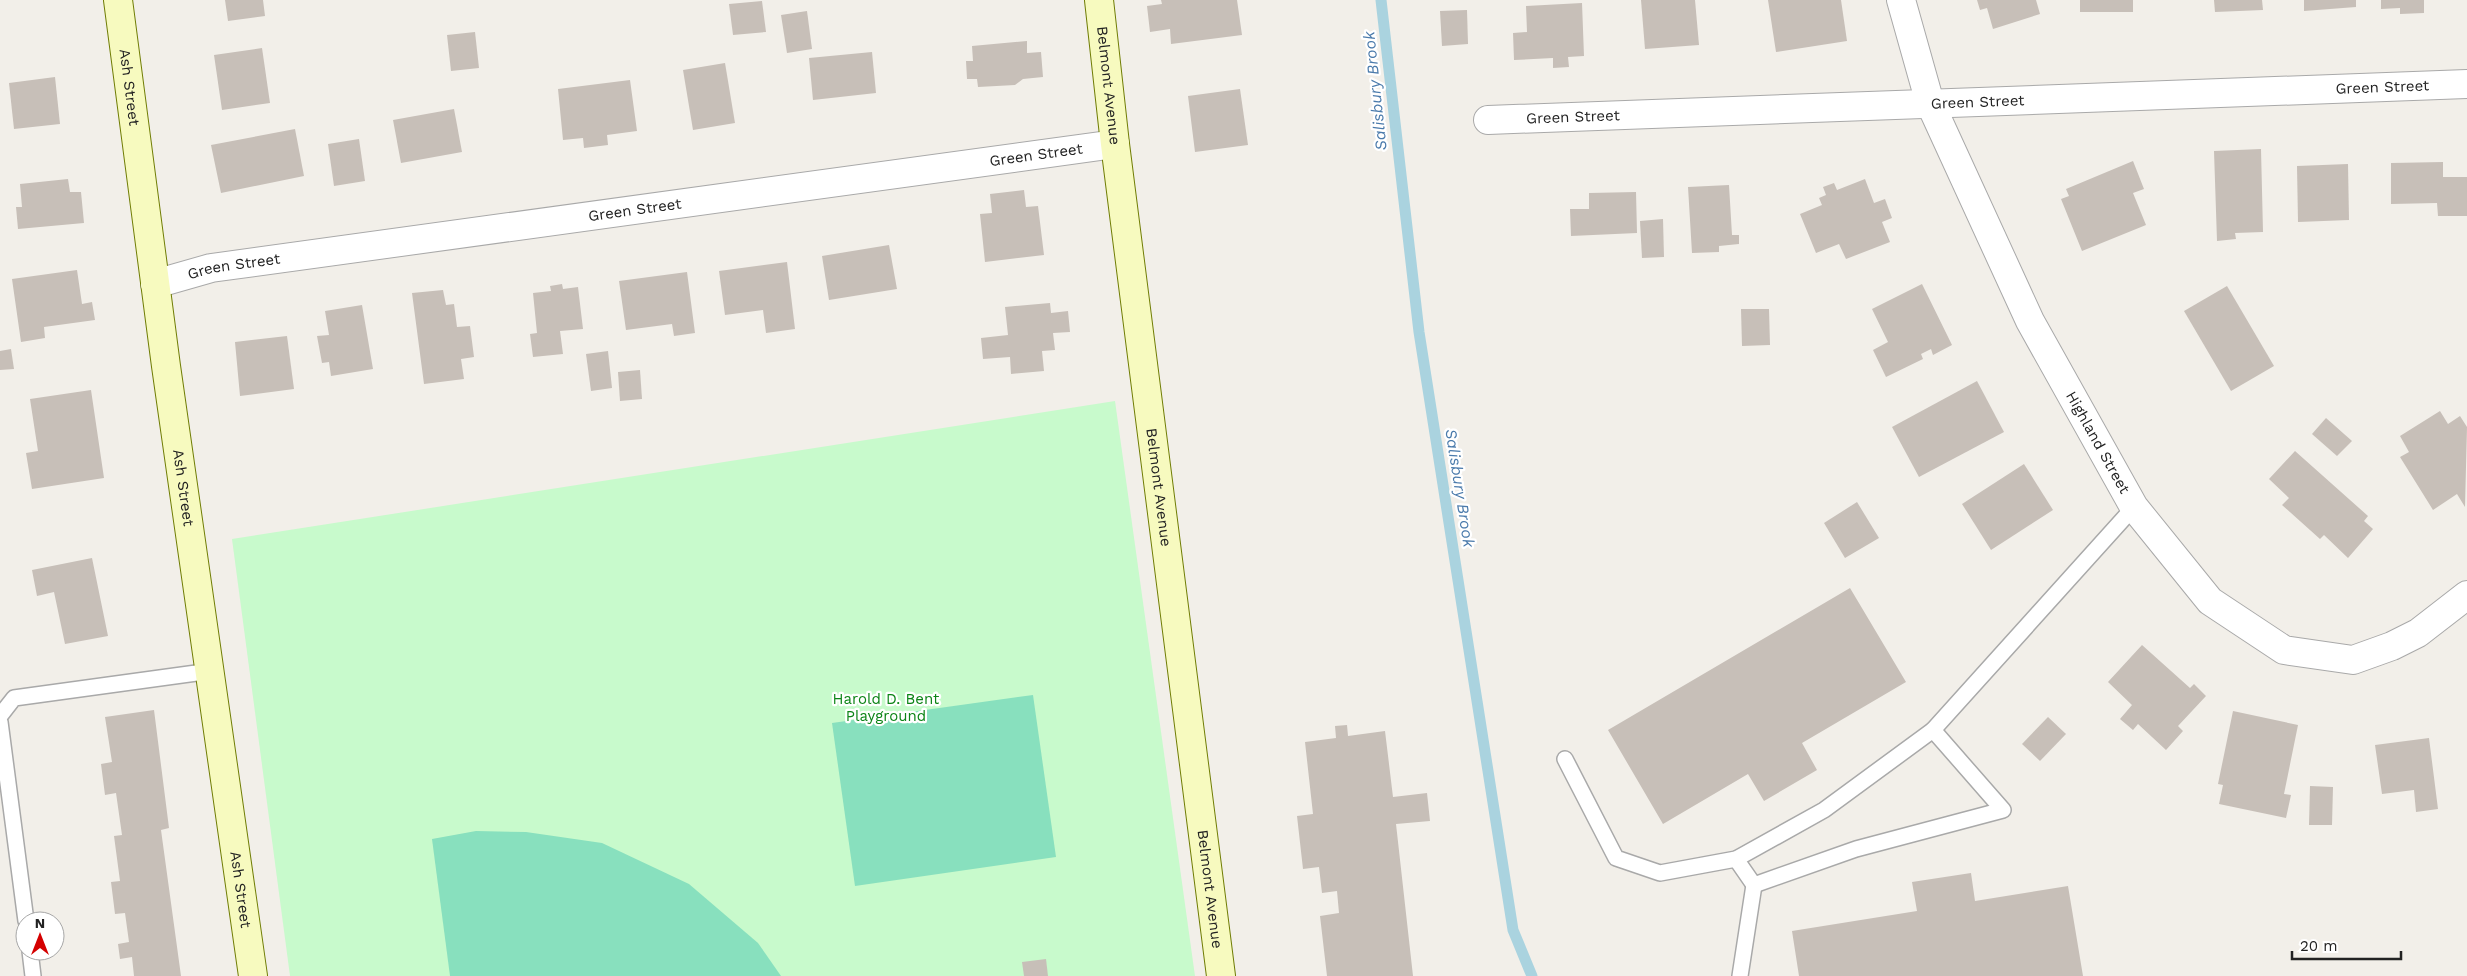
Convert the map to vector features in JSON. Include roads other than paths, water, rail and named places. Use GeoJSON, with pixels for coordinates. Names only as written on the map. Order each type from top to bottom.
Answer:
{"type":"FeatureCollection","features":[{"type":"Feature","properties":{"kind":"street","name":"Ash Street"},"geometry":{"type":"LineString","coordinates":[[118,0],[253,976]]}},
{"type":"Feature","properties":{"kind":"street","name":"Belmont Avenue"},"geometry":{"type":"LineString","coordinates":[[1099,0],[1221,976]]}},
{"type":"Feature","properties":{"kind":"street","name":"Highland Street"},"geometry":{"type":"LineString","coordinates":[[1901,0],[1930,103],[2030,321],[2134,507],[2210,601],[2284,650],[2353,660],[2392,646],[2418,633],[2467,595]]}},
{"type":"Feature","properties":{"kind":"street","name":"Green Street"},"geometry":{"type":"LineString","coordinates":[[1488,120],[2467,84]]}},
{"type":"Feature","properties":{"kind":"street","name":"Green Street"},"geometry":{"type":"LineString","coordinates":[[156,284],[211,268],[1116,144]]}},
{"type":"Feature","properties":{"kind":"lane"},"geometry":{"type":"LineString","coordinates":[[1565,759],[1616,858],[1660,873],[1736,859],[1824,810],[1933,730],[2134,507]]}},
{"type":"Feature","properties":{"kind":"lane"},"geometry":{"type":"LineString","coordinates":[[0,716],[14,698],[210,671]]}},
{"type":"Feature","properties":{"kind":"lane"},"geometry":{"type":"LineString","coordinates":[[0,722],[25,911]]}},
{"type":"Feature","properties":{"kind":"lane"},"geometry":{"type":"LineString","coordinates":[[1754,885],[1856,849],[2003,810],[1933,730]]}},
{"type":"Feature","properties":{"kind":"lane"},"geometry":{"type":"LineString","coordinates":[[1736,859],[1754,885],[1740,976]]}},
{"type":"Feature","properties":{"kind":"lane"},"geometry":{"type":"LineString","coordinates":[[31,961],[33,976]]}},
{"type":"Feature","properties":{"kind":"waterway","name":"Salisbury Brook"},"geometry":{"type":"LineString","coordinates":[[1381,0],[1419,332],[1513,930],[1532,976]]}},
{"type":"Feature","properties":{"kind":"park label","name":"Harold D. Bent Playground"},"geometry":{"type":"Point","coordinates":[886,708]}}]}
